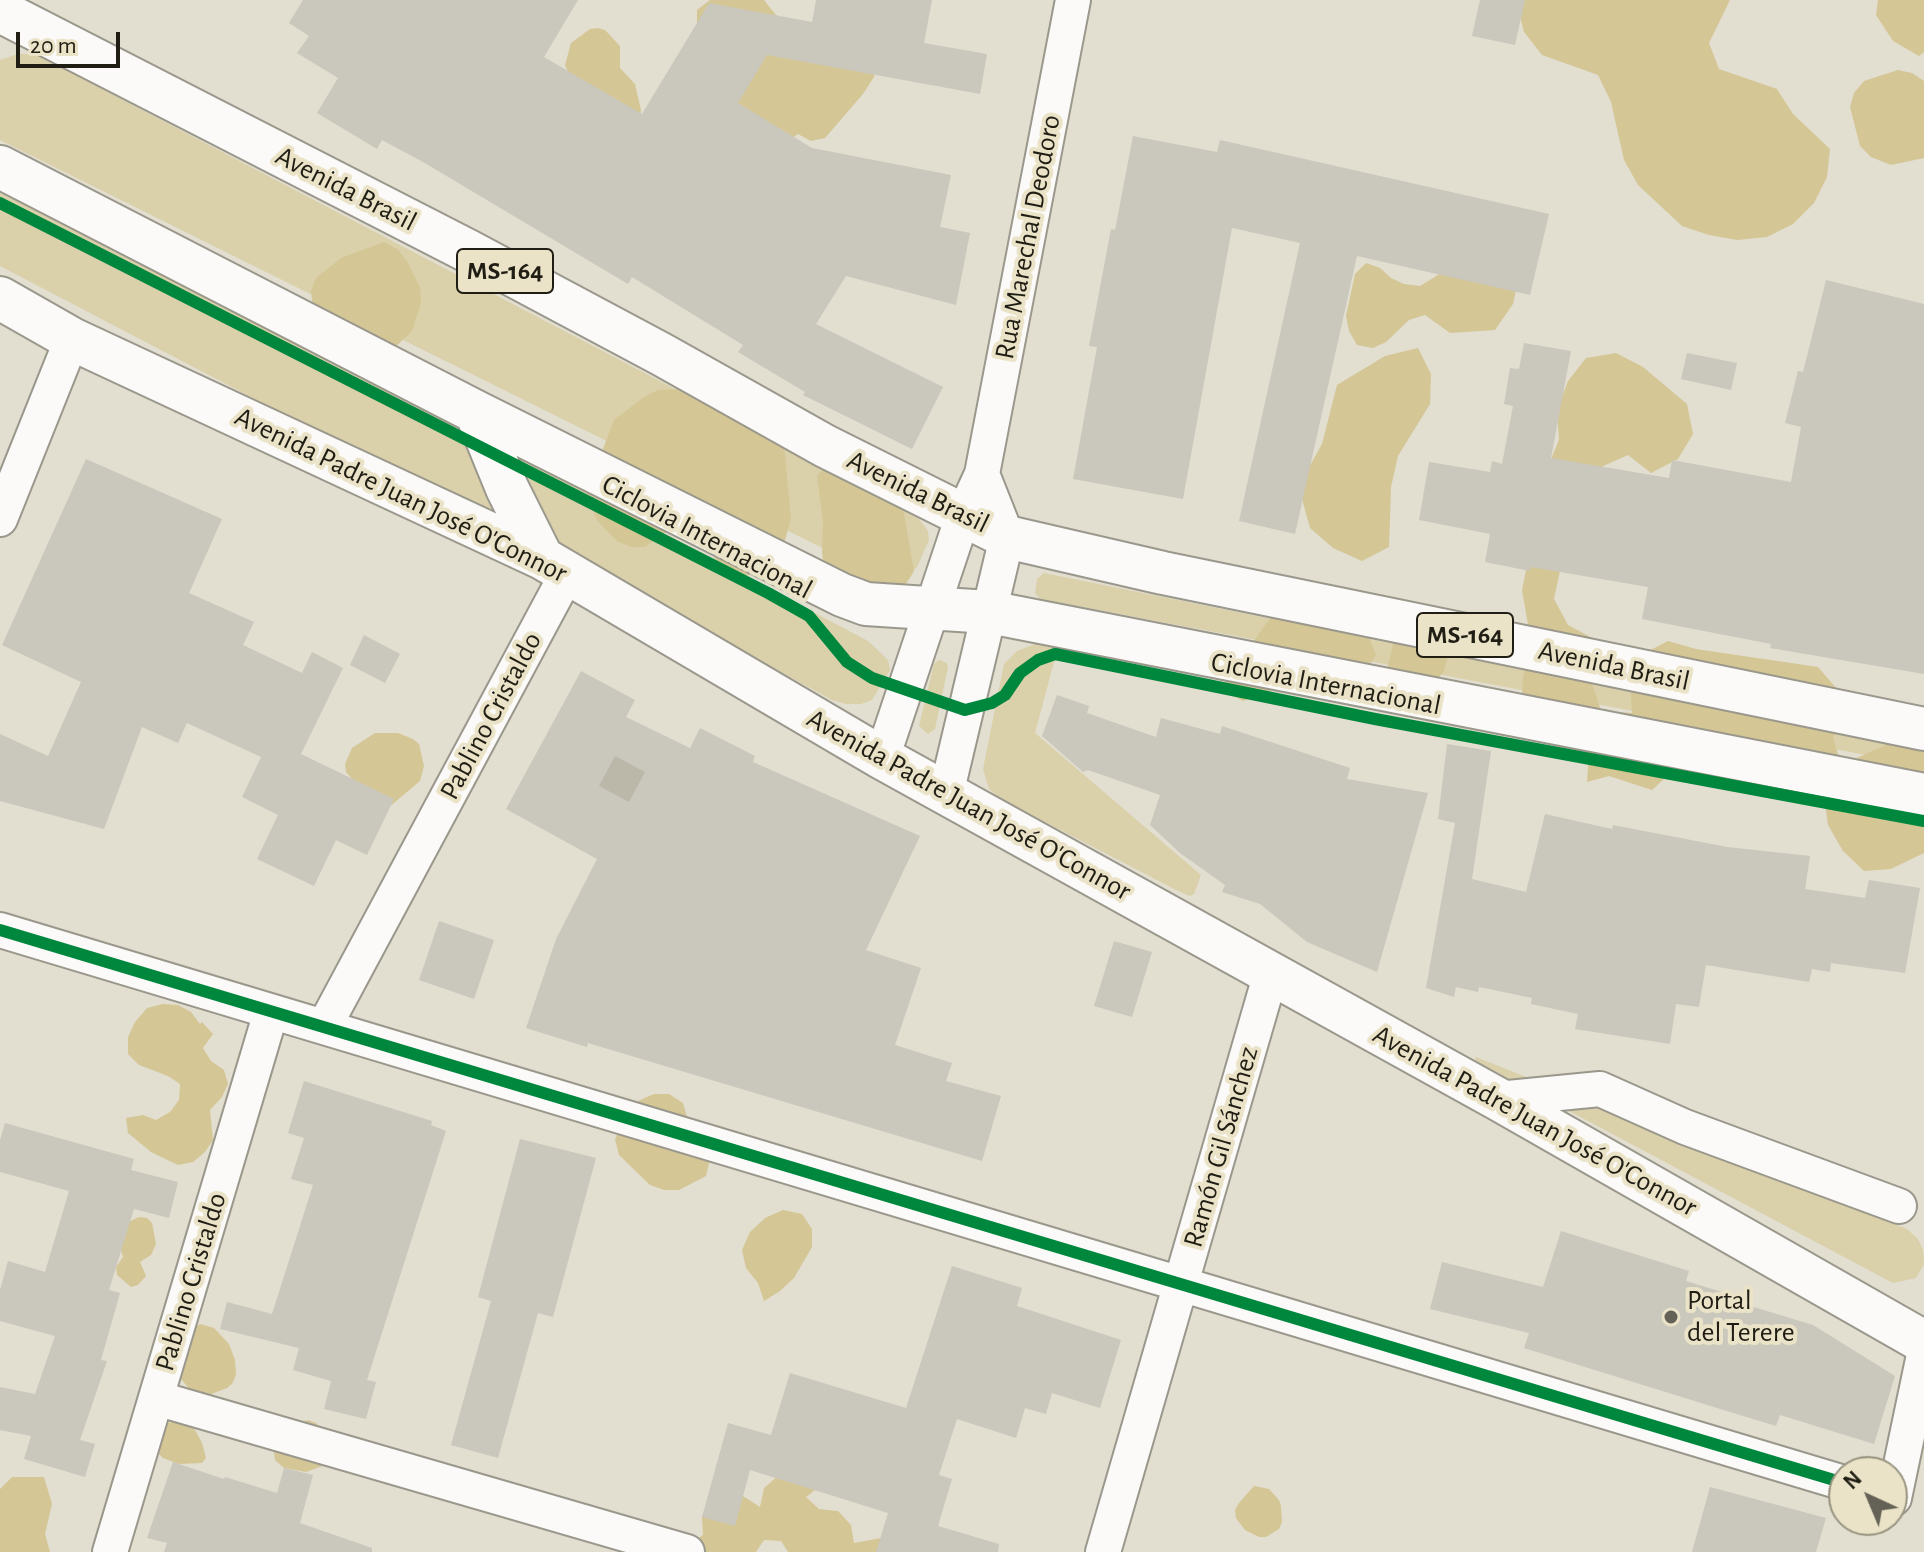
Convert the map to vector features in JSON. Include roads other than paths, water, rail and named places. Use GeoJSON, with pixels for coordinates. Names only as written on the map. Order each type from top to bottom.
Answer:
{"type":"FeatureCollection","features":[{"type":"Feature","properties":{"kind":"main road","name":"Avenida Brasil"},"geometry":{"type":"LineString","coordinates":[[0,11],[468,251],[825,446],[1007,537],[1163,573],[1924,729]]}},
{"type":"Feature","properties":{"kind":"main road","name":"MS-164"},"geometry":{"type":"LineString","coordinates":[[0,167],[476,412],[842,595],[866,604],[989,612],[1924,795]]}},
{"type":"Feature","properties":{"kind":"main road","name":"Avenida Padre Juan José O'Connor"},"geometry":{"type":"LineString","coordinates":[[0,298],[72,339],[554,566],[882,758],[1498,1099],[1924,1342]]}},
{"type":"Feature","properties":{"kind":"main road"},"geometry":{"type":"LineString","coordinates":[[476,412],[507,488],[554,566]]}},
{"type":"Feature","properties":{"kind":"street","name":"Rua Marechal Deodoro"},"geometry":{"type":"LineString","coordinates":[[882,758],[964,513],[982,474],[1073,0]]}},
{"type":"Feature","properties":{"kind":"street"},"geometry":{"type":"LineString","coordinates":[[0,519],[72,339]]}},
{"type":"Feature","properties":{"kind":"street"},"geometry":{"type":"LineString","coordinates":[[946,794],[1007,537],[982,474]]}},
{"type":"Feature","properties":{"kind":"street","name":"Pablino Cristaldo"},"geometry":{"type":"LineString","coordinates":[[324,1027],[554,566]]}},
{"type":"Feature","properties":{"kind":"street"},"geometry":{"type":"LineString","coordinates":[[0,930],[1828,1478]]}},
{"type":"Feature","properties":{"kind":"street","name":"Ramón Gil Sánchez"},"geometry":{"type":"LineString","coordinates":[[1103,1552],[1271,973]]}},
{"type":"Feature","properties":{"kind":"street","name":"Pablino Cristaldo"},"geometry":{"type":"LineString","coordinates":[[110,1552],[271,1012]]}},
{"type":"Feature","properties":{"kind":"street"},"geometry":{"type":"LineString","coordinates":[[1498,1099],[1600,1089],[1685,1127],[1899,1206]]}},
{"type":"Feature","properties":{"kind":"street"},"geometry":{"type":"LineString","coordinates":[[1908,1466],[1924,1355]]}},
{"type":"Feature","properties":{"kind":"street"},"geometry":{"type":"LineString","coordinates":[[156,1398],[687,1552]]}},
{"type":"Feature","properties":{"kind":"tunnel"},"geometry":{"type":"LineString","coordinates":[[614,794],[630,764]]}},
{"type":"Feature","properties":{"kind":"place","name":"Portal del Terere"},"geometry":{"type":"Point","coordinates":[1671,1317]}}]}
